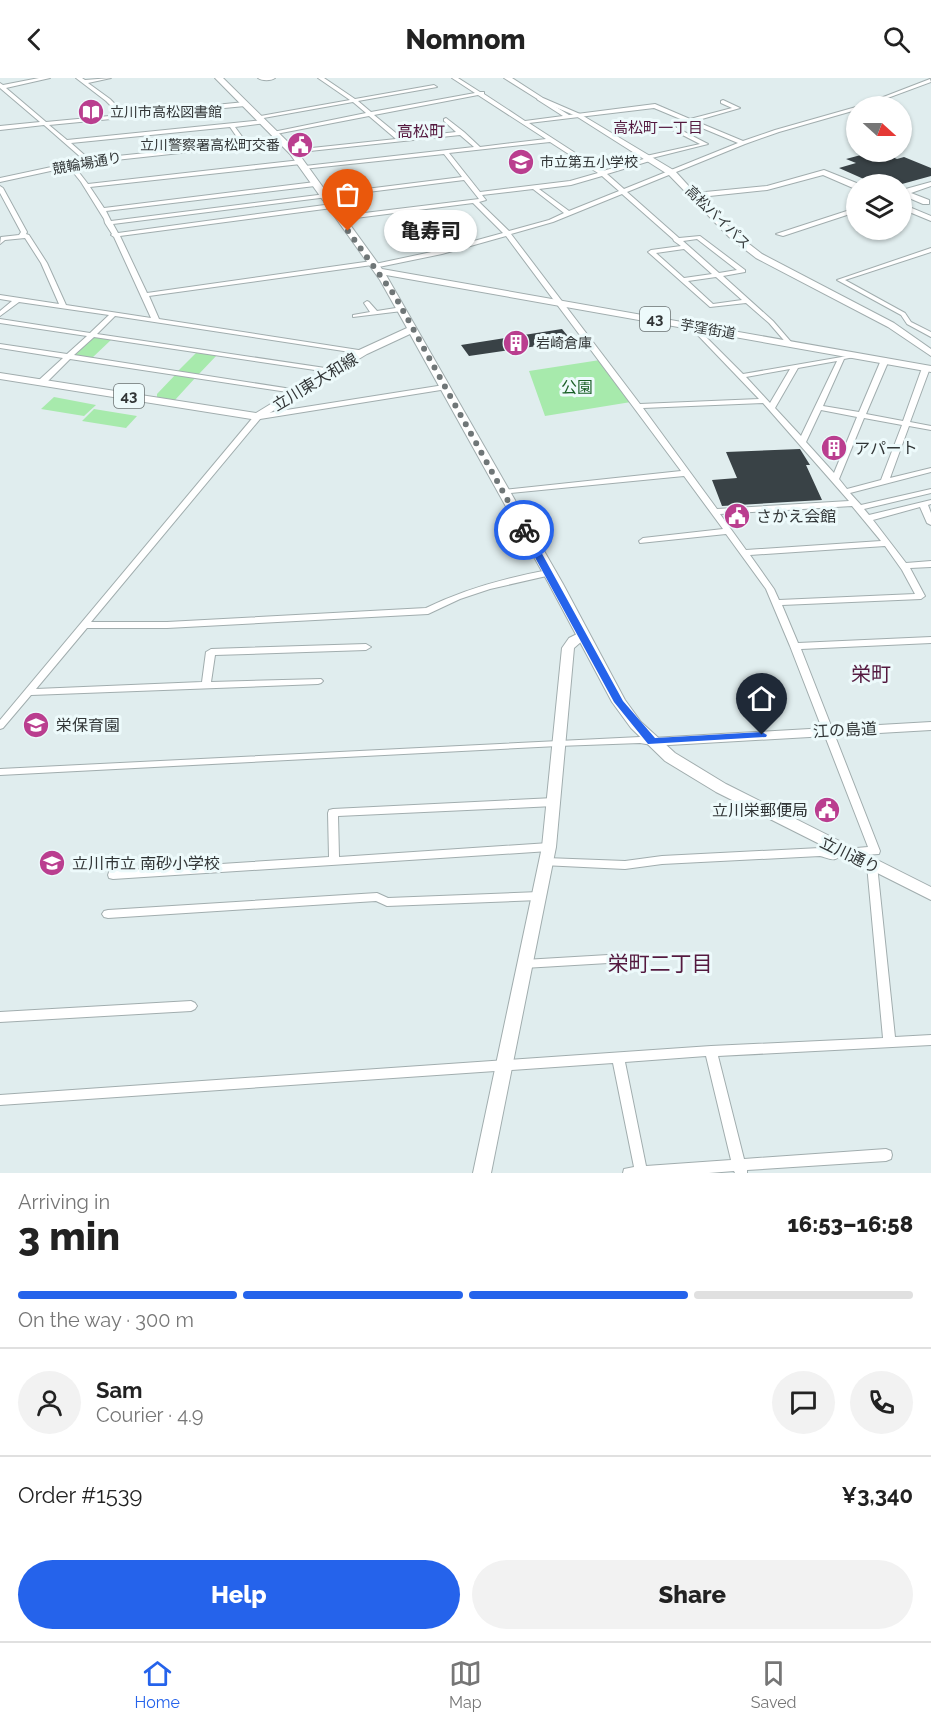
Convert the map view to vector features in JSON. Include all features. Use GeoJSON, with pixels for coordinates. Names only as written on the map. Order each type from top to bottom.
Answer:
{"type":"FeatureCollection","features":[{"type":"Feature","properties":{"kind":"main road","name":"立川通り"},"geometry":{"type":"LineString","coordinates":[[219,78],[294,152],[375,267],[402,309],[619,702],[652,742],[670,757],[721,788],[931,894]]}},
{"type":"Feature","properties":{"kind":"main road","name":"芋窪街道"},"geometry":{"type":"LineString","coordinates":[[375,267],[928,368]]}},
{"type":"Feature","properties":{"kind":"main road","name":"立川東大和線"},"geometry":{"type":"LineString","coordinates":[[0,376],[258,417],[363,352],[413,329]]}},
{"type":"Feature","properties":{"kind":"street"},"geometry":{"type":"LineString","coordinates":[[1,86],[47,78]]}},
{"type":"Feature","properties":{"kind":"street"},"geometry":{"type":"LineString","coordinates":[[81,80],[108,78]]}},
{"type":"Feature","properties":{"kind":"street"},"geometry":{"type":"LineString","coordinates":[[261,78],[273,78]]}},
{"type":"Feature","properties":{"kind":"street"},"geometry":{"type":"LineString","coordinates":[[321,78],[354,100],[401,140]]}},
{"type":"Feature","properties":{"kind":"street"},"geometry":{"type":"LineString","coordinates":[[455,78],[482,93],[602,173],[782,332],[790,344]]}},
{"type":"Feature","properties":{"kind":"street","name":"高松バイパス"},"geometry":{"type":"LineString","coordinates":[[507,78],[540,99],[578,114],[672,172],[732,235],[759,256],[891,325],[931,353]]}},
{"type":"Feature","properties":{"kind":"street"},"geometry":{"type":"LineString","coordinates":[[81,80],[108,100],[124,116]]}},
{"type":"Feature","properties":{"kind":"street"},"geometry":{"type":"LineString","coordinates":[[889,96],[930,81]]}},
{"type":"Feature","properties":{"kind":"street"},"geometry":{"type":"LineString","coordinates":[[1,86],[87,161]]}},
{"type":"Feature","properties":{"kind":"street"},"geometry":{"type":"LineString","coordinates":[[66,142],[231,125],[354,100],[434,87]]}},
{"type":"Feature","properties":{"kind":"street","name":"競輪場通り"},"geometry":{"type":"LineString","coordinates":[[0,180],[87,161],[245,144],[372,114],[482,93]]}},
{"type":"Feature","properties":{"kind":"street"},"geometry":{"type":"LineString","coordinates":[[540,99],[567,116]]}},
{"type":"Feature","properties":{"kind":"street"},"geometry":{"type":"LineString","coordinates":[[479,194],[571,183],[650,158],[705,144],[669,126],[737,108],[723,102]]}},
{"type":"Feature","properties":{"kind":"street"},"geometry":{"type":"LineString","coordinates":[[0,128],[245,104]]}},
{"type":"Feature","properties":{"kind":"street"},"geometry":{"type":"LineString","coordinates":[[526,122],[655,106],[743,143]]}},
{"type":"Feature","properties":{"kind":"street"},"geometry":{"type":"LineString","coordinates":[[145,295],[375,267],[423,257],[508,234],[569,214],[743,143],[846,111]]}},
{"type":"Feature","properties":{"kind":"street"},"geometry":{"type":"LineString","coordinates":[[446,120],[479,149]]}},
{"type":"Feature","properties":{"kind":"street"},"geometry":{"type":"LineString","coordinates":[[231,125],[245,144]]}},
{"type":"Feature","properties":{"kind":"street"},"geometry":{"type":"LineString","coordinates":[[294,152],[462,133]]}},
{"type":"Feature","properties":{"kind":"street"},"geometry":{"type":"LineString","coordinates":[[88,186],[552,140]]}},
{"type":"Feature","properties":{"kind":"street"},"geometry":{"type":"LineString","coordinates":[[340,218],[483,200],[445,152]]}},
{"type":"Feature","properties":{"kind":"street"},"geometry":{"type":"LineString","coordinates":[[669,153],[676,157]]}},
{"type":"Feature","properties":{"kind":"street"},"geometry":{"type":"LineString","coordinates":[[683,161],[690,165]]}},
{"type":"Feature","properties":{"kind":"street"},"geometry":{"type":"LineString","coordinates":[[70,165],[88,186],[102,210],[156,321]]}},
{"type":"Feature","properties":{"kind":"street"},"geometry":{"type":"LineString","coordinates":[[695,195],[767,188],[824,172],[846,182]]}},
{"type":"Feature","properties":{"kind":"street"},"geometry":{"type":"LineString","coordinates":[[108,223],[466,178]]}},
{"type":"Feature","properties":{"kind":"street"},"geometry":{"type":"LineString","coordinates":[[102,210],[315,184]]}},
{"type":"Feature","properties":{"kind":"street"},"geometry":{"type":"LineString","coordinates":[[912,190],[931,184]]}},
{"type":"Feature","properties":{"kind":"street"},"geometry":{"type":"LineString","coordinates":[[0,188],[24,232],[22,235]]}},
{"type":"Feature","properties":{"kind":"street"},"geometry":{"type":"LineString","coordinates":[[535,188],[569,214]]}},
{"type":"Feature","properties":{"kind":"street"},"geometry":{"type":"LineString","coordinates":[[912,197],[926,202]]}},
{"type":"Feature","properties":{"kind":"street"},"geometry":{"type":"LineString","coordinates":[[113,875],[334,860],[548,855],[625,865],[662,860],[820,852],[834,856],[843,851],[875,850],[777,603],[716,512],[639,406],[508,234],[474,201]]}},
{"type":"Feature","properties":{"kind":"street"},"geometry":{"type":"LineString","coordinates":[[114,235],[332,206]]}},
{"type":"Feature","properties":{"kind":"street"},"geometry":{"type":"LineString","coordinates":[[912,210],[931,219]]}},
{"type":"Feature","properties":{"kind":"street"},"geometry":{"type":"LineString","coordinates":[[780,234],[846,213]]}},
{"type":"Feature","properties":{"kind":"street"},"geometry":{"type":"LineString","coordinates":[[0,242],[3,238],[27,236],[36,248],[64,307]]}},
{"type":"Feature","properties":{"kind":"street"},"geometry":{"type":"LineString","coordinates":[[676,240],[698,237],[743,271],[682,280]]}},
{"type":"Feature","properties":{"kind":"street"},"geometry":{"type":"LineString","coordinates":[[684,247],[651,252],[711,306],[747,301]]}},
{"type":"Feature","properties":{"kind":"street"},"geometry":{"type":"LineString","coordinates":[[931,250],[840,280],[903,314],[909,323],[931,335]]}},
{"type":"Feature","properties":{"kind":"street"},"geometry":{"type":"LineString","coordinates":[[0,297],[363,352]]}},
{"type":"Feature","properties":{"kind":"street"},"geometry":{"type":"LineString","coordinates":[[0,314],[15,299]]}},
{"type":"Feature","properties":{"kind":"street"},"geometry":{"type":"LineString","coordinates":[[367,303],[375,313]]}},
{"type":"Feature","properties":{"kind":"street"},"geometry":{"type":"LineString","coordinates":[[355,316],[402,309]]}},
{"type":"Feature","properties":{"kind":"street"},"geometry":{"type":"LineString","coordinates":[[42,382],[112,315]]}},
{"type":"Feature","properties":{"kind":"street"},"geometry":{"type":"LineString","coordinates":[[0,321],[332,371]]}},
{"type":"Feature","properties":{"kind":"street"},"geometry":{"type":"LineString","coordinates":[[692,326],[742,376],[869,518],[905,566],[921,596],[777,603]]}},
{"type":"Feature","properties":{"kind":"street"},"geometry":{"type":"LineString","coordinates":[[0,346],[298,392]]}},
{"type":"Feature","properties":{"kind":"street"},"geometry":{"type":"LineString","coordinates":[[742,376],[841,360],[856,355]]}},
{"type":"Feature","properties":{"kind":"street"},"geometry":{"type":"LineString","coordinates":[[802,442],[841,360]]}},
{"type":"Feature","properties":{"kind":"street"},"geometry":{"type":"LineString","coordinates":[[835,479],[885,360]]}},
{"type":"Feature","properties":{"kind":"street"},"geometry":{"type":"LineString","coordinates":[[771,408],[795,367]]}},
{"type":"Feature","properties":{"kind":"street"},"geometry":{"type":"LineString","coordinates":[[885,481],[928,368]]}},
{"type":"Feature","properties":{"kind":"street"},"geometry":{"type":"LineString","coordinates":[[0,726],[258,417],[444,387]]}},
{"type":"Feature","properties":{"kind":"street"},"geometry":{"type":"LineString","coordinates":[[639,406],[764,401]]}},
{"type":"Feature","properties":{"kind":"street"},"geometry":{"type":"LineString","coordinates":[[818,408],[931,428]]}},
{"type":"Feature","properties":{"kind":"street"},"geometry":{"type":"LineString","coordinates":[[845,492],[931,470]]}},
{"type":"Feature","properties":{"kind":"street"},"geometry":{"type":"LineString","coordinates":[[503,492],[686,473]]}},
{"type":"Feature","properties":{"kind":"street"},"geometry":{"type":"LineString","coordinates":[[716,512],[857,506],[931,491]]}},
{"type":"Feature","properties":{"kind":"street"},"geometry":{"type":"LineString","coordinates":[[869,518],[927,503],[931,524]]}},
{"type":"Feature","properties":{"kind":"street"},"geometry":{"type":"LineString","coordinates":[[643,541],[729,531]]}},
{"type":"Feature","properties":{"kind":"street"},"geometry":{"type":"LineString","coordinates":[[744,553],[887,543]]}},
{"type":"Feature","properties":{"kind":"street"},"geometry":{"type":"LineString","coordinates":[[905,566],[931,564]]}},
{"type":"Feature","properties":{"kind":"street"},"geometry":{"type":"LineString","coordinates":[[84,625],[167,625],[428,610],[450,599],[487,587],[548,573]]}},
{"type":"Feature","properties":{"kind":"street"},"geometry":{"type":"LineString","coordinates":[[302,649],[305,617]]}},
{"type":"Feature","properties":{"kind":"street"},"geometry":{"type":"LineString","coordinates":[[482,1173],[502,1067],[548,855],[568,648],[573,641],[583,635]]}},
{"type":"Feature","properties":{"kind":"street"},"geometry":{"type":"LineString","coordinates":[[795,646],[931,640]]}},
{"type":"Feature","properties":{"kind":"street"},"geometry":{"type":"LineString","coordinates":[[206,685],[211,652],[366,647]]}},
{"type":"Feature","properties":{"kind":"street"},"geometry":{"type":"LineString","coordinates":[[28,692],[318,681]]}},
{"type":"Feature","properties":{"kind":"street","name":"江の島道"},"geometry":{"type":"LineString","coordinates":[[652,742],[931,726]]}},
{"type":"Feature","properties":{"kind":"street"},"geometry":{"type":"LineString","coordinates":[[0,772],[558,743],[640,740],[652,742]]}},
{"type":"Feature","properties":{"kind":"street"},"geometry":{"type":"LineString","coordinates":[[334,860],[333,813],[554,802]]}},
{"type":"Feature","properties":{"kind":"street"},"geometry":{"type":"LineString","coordinates":[[872,865],[889,1042]]}},
{"type":"Feature","properties":{"kind":"street"},"geometry":{"type":"LineString","coordinates":[[108,914],[377,897],[387,902],[539,896]]}},
{"type":"Feature","properties":{"kind":"street"},"geometry":{"type":"LineString","coordinates":[[524,964],[625,958]]}},
{"type":"Feature","properties":{"kind":"street"},"geometry":{"type":"LineString","coordinates":[[0,1017],[191,1006]]}},
{"type":"Feature","properties":{"kind":"street"},"geometry":{"type":"LineString","coordinates":[[0,1100],[711,1051],[931,1040]]}},
{"type":"Feature","properties":{"kind":"street"},"geometry":{"type":"LineString","coordinates":[[711,1051],[740,1170]]}},
{"type":"Feature","properties":{"kind":"street"},"geometry":{"type":"LineString","coordinates":[[618,1059],[641,1172]]}},
{"type":"Feature","properties":{"kind":"street"},"geometry":{"type":"LineString","coordinates":[[629,1173],[740,1170],[751,1163],[886,1155]]}},
{"type":"Feature","properties":{"kind":"green space"},"geometry":{"type":"Polygon","coordinates":[[[92,336],[112,339],[92,358],[72,355],[92,336]]]}},
{"type":"Feature","properties":{"kind":"green space"},"geometry":{"type":"Polygon","coordinates":[[[196,353],[217,355],[198,375],[177,372],[196,353]]]}},
{"type":"Feature","properties":{"kind":"green space","name":"公園"},"geometry":{"type":"Polygon","coordinates":[[[600,360],[631,402],[545,416],[529,371],[600,360]]]}},
{"type":"Feature","properties":{"kind":"green space"},"geometry":{"type":"Polygon","coordinates":[[[176,374],[196,377],[175,400],[157,397],[157,394],[176,374]]]}},
{"type":"Feature","properties":{"kind":"green space"},"geometry":{"type":"Polygon","coordinates":[[[54,397],[96,405],[84,416],[41,409],[54,397]]]}},
{"type":"Feature","properties":{"kind":"green space"},"geometry":{"type":"Polygon","coordinates":[[[94,409],[137,416],[126,428],[82,421],[94,409]]]}},
{"type":"Feature","properties":{"kind":"building"},"geometry":{"type":"Polygon","coordinates":[[[912,160],[931,168],[931,176],[912,181],[912,174],[852,174],[839,168],[856,163],[854,162],[912,160]]]}},
{"type":"Feature","properties":{"kind":"building","name":"岩崎倉庫"},"geometry":{"type":"Polygon","coordinates":[[[562,329],[572,341],[469,356],[461,345],[562,329]]]}},
{"type":"Feature","properties":{"kind":"building","name":"アパート"},"geometry":{"type":"Polygon","coordinates":[[[833,439],[843,441],[836,457],[826,455],[833,439]]]}},
{"type":"Feature","properties":{"kind":"building"},"geometry":{"type":"Polygon","coordinates":[[[800,449],[810,465],[806,465],[822,500],[722,506],[712,480],[737,478],[726,452],[800,449]]]}},
{"type":"Feature","properties":{"kind":"way so far"},"geometry":{"type":"LineString","coordinates":[[348,231],[386,280],[524,530]]}},
{"type":"Feature","properties":{"kind":"place","name":"立川市高松図書館"},"geometry":{"type":"Point","coordinates":[91,112]}},
{"type":"Feature","properties":{"kind":"place","name":"立川警察署高松町交番"},"geometry":{"type":"Point","coordinates":[300,145]}},
{"type":"Feature","properties":{"kind":"place","name":"市立第五小学校"},"geometry":{"type":"Point","coordinates":[521,162]}},
{"type":"Feature","properties":{"kind":"place","name":"亀寿司"},"geometry":{"type":"Point","coordinates":[348,231]}},
{"type":"Feature","properties":{"kind":"place","name":"岩崎倉庫"},"geometry":{"type":"Point","coordinates":[516,343]}},
{"type":"Feature","properties":{"kind":"place","name":"アパート"},"geometry":{"type":"Point","coordinates":[834,448]}},
{"type":"Feature","properties":{"kind":"place","name":"さかえ会館"},"geometry":{"type":"Point","coordinates":[737,516]}},
{"type":"Feature","properties":{"kind":"place","name":"栄保育園"},"geometry":{"type":"Point","coordinates":[36,725]}},
{"type":"Feature","properties":{"kind":"place","name":"立川栄郵便局"},"geometry":{"type":"Point","coordinates":[827,810]}},
{"type":"Feature","properties":{"kind":"place","name":"立川市立 南砂小学校"},"geometry":{"type":"Point","coordinates":[52,863]}},
{"type":"Feature","properties":{"kind":"district","name":"高松町一丁目"},"geometry":{"type":"Point","coordinates":[658,128]}},
{"type":"Feature","properties":{"kind":"district","name":"高松町"},"geometry":{"type":"Point","coordinates":[421,131]}},
{"type":"Feature","properties":{"kind":"district","name":"栄町"},"geometry":{"type":"Point","coordinates":[871,674]}},
{"type":"Feature","properties":{"kind":"district","name":"栄町二丁目"},"geometry":{"type":"Point","coordinates":[660,963]}},
{"type":"Feature","properties":{"kind":"route"},"geometry":{"type":"LineString","coordinates":[[524,530],[556,584],[619,702],[652,742],[762,735]]}}]}
